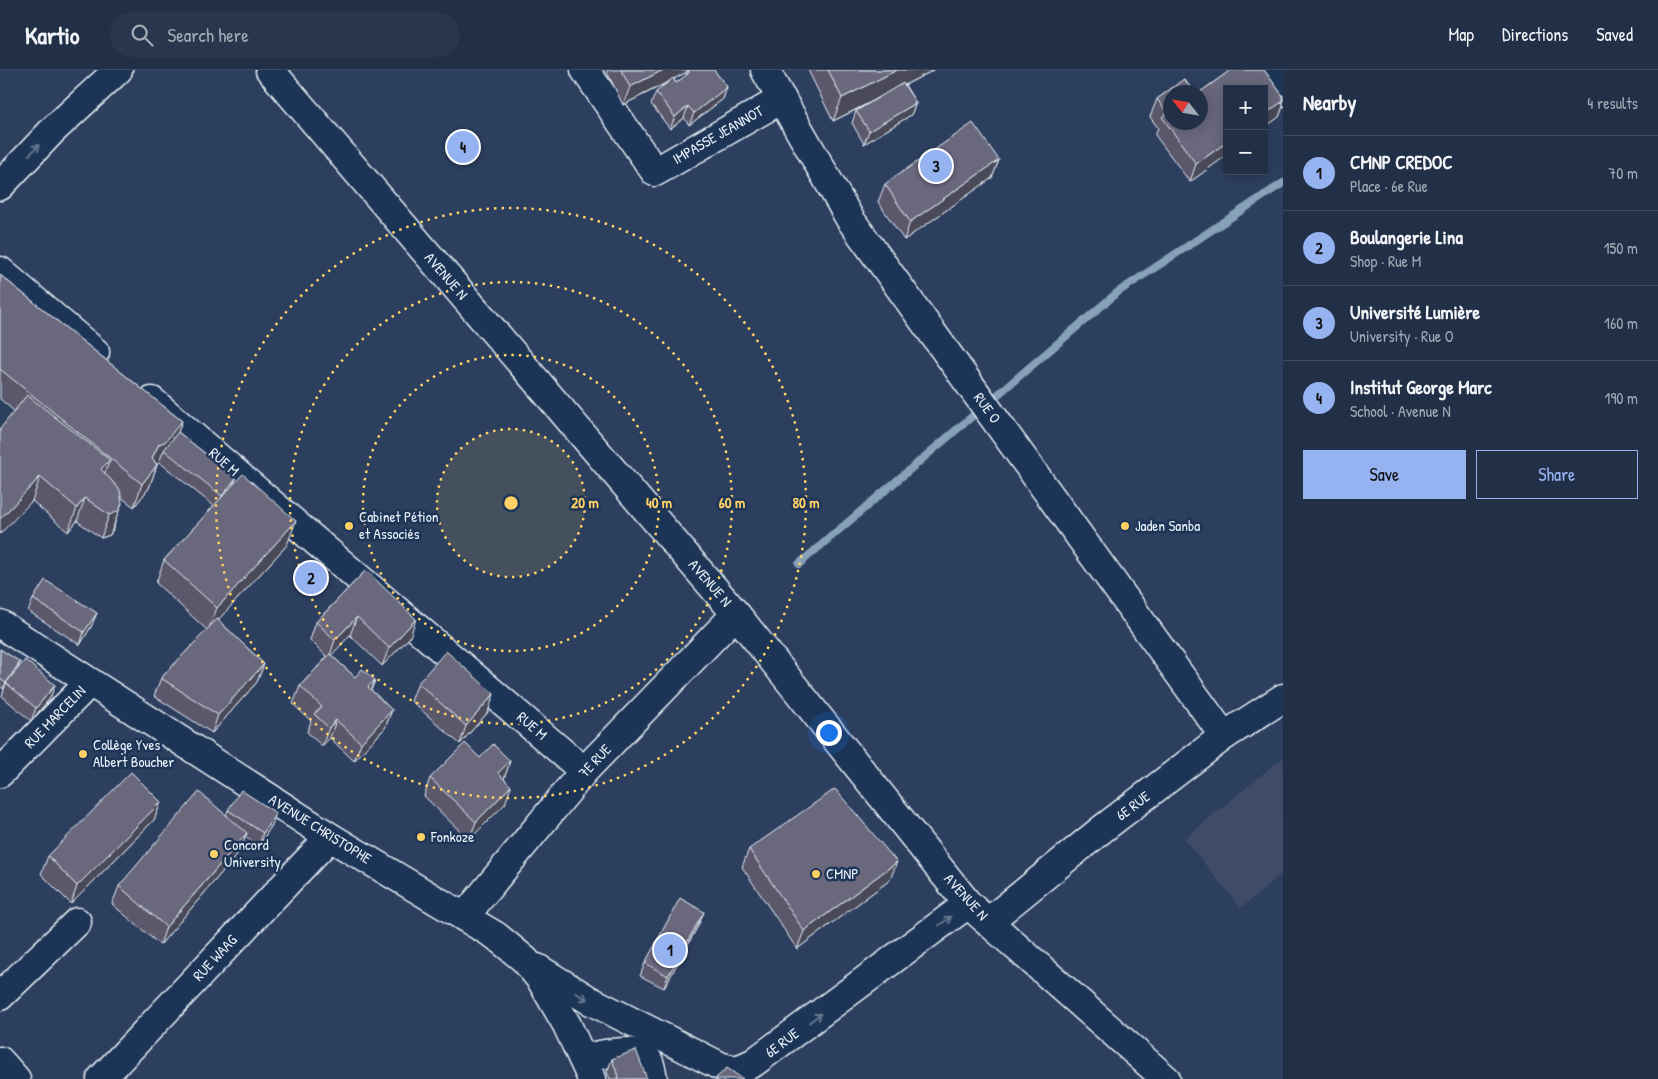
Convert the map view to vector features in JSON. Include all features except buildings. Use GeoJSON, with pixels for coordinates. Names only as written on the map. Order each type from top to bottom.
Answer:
{"type":"FeatureCollection","features":[{"type":"Feature","properties":{"kind":"street"},"geometry":{"type":"LineString","coordinates":[[0,186],[53,130],[118,70]]}},
{"type":"Feature","properties":{"kind":"street","name":"AVENUE N"},"geometry":{"type":"LineString","coordinates":[[270,70],[736,614],[968,904],[1166,1079]]}},
{"type":"Feature","properties":{"kind":"street","name":"IMPASSE JEANNOT"},"geometry":{"type":"LineString","coordinates":[[584,70],[654,172],[782,99]]}},
{"type":"Feature","properties":{"kind":"street","name":"RUE O"},"geometry":{"type":"LineString","coordinates":[[765,70],[850,218],[1224,736]]}},
{"type":"Feature","properties":{"kind":"street"},"geometry":{"type":"LineString","coordinates":[[1270,70],[1283,92]]}},
{"type":"Feature","properties":{"kind":"street"},"geometry":{"type":"LineString","coordinates":[[0,271],[114,369]]}},
{"type":"Feature","properties":{"kind":"street","name":"RUE M"},"geometry":{"type":"LineString","coordinates":[[137,388],[584,770]]}},
{"type":"Feature","properties":{"kind":"street","name":"7E RUE"},"geometry":{"type":"LineString","coordinates":[[464,917],[584,770],[736,614]]}},
{"type":"Feature","properties":{"kind":"street","name":"AVENUE CHRISTOPHE"},"geometry":{"type":"LineString","coordinates":[[0,624],[88,683],[330,837],[496,936],[525,960],[552,998],[587,1069]]}},
{"type":"Feature","properties":{"kind":"street","name":"RUE MARCELIN"},"geometry":{"type":"LineString","coordinates":[[0,773],[88,683]]}},
{"type":"Feature","properties":{"kind":"street","name":"6E RUE"},"geometry":{"type":"LineString","coordinates":[[988,922],[1101,830],[1224,736],[1283,698]]}},
{"type":"Feature","properties":{"kind":"street","name":"RUE WAAG"},"geometry":{"type":"LineString","coordinates":[[101,1079],[330,837]]}},
{"type":"Feature","properties":{"kind":"street","name":"6E RUE"},"geometry":{"type":"LineString","coordinates":[[525,960],[589,1000],[738,1075],[968,904]]}},
{"type":"Feature","properties":{"kind":"street"},"geometry":{"type":"LineString","coordinates":[[0,996],[77,922]]}},
{"type":"Feature","properties":{"kind":"street"},"geometry":{"type":"LineString","coordinates":[[587,1069],[632,1051],[643,1055],[648,1060],[653,1079]]}},
{"type":"Feature","properties":{"kind":"street"},"geometry":{"type":"LineString","coordinates":[[0,1061],[16,1079]]}},
{"type":"Feature","properties":{"kind":"shaded area"},"geometry":{"type":"Polygon","coordinates":[[[1283,757],[1283,873],[1241,908],[1184,839],[1283,757]]]}},
{"type":"Feature","properties":{"kind":"waterway"},"geometry":{"type":"LineString","coordinates":[[799,564],[1118,292],[1283,183]]}},
{"type":"Feature","properties":{"kind":"place","name":"Institut George Marc"},"geometry":{"type":"Point","coordinates":[463,147]}},
{"type":"Feature","properties":{"kind":"place","name":"Université Lumière"},"geometry":{"type":"Point","coordinates":[936,166]}},
{"type":"Feature","properties":{"kind":"place","name":"Cabinet Pétion et Associés"},"geometry":{"type":"Point","coordinates":[349,526]}},
{"type":"Feature","properties":{"kind":"place","name":"Jaden Sanba"},"geometry":{"type":"Point","coordinates":[1125,526]}},
{"type":"Feature","properties":{"kind":"place","name":"Boulangerie Lina"},"geometry":{"type":"Point","coordinates":[311,578]}},
{"type":"Feature","properties":{"kind":"place","name":"Collège Yves Albert Boucher"},"geometry":{"type":"Point","coordinates":[83,754]}},
{"type":"Feature","properties":{"kind":"place","name":"Fonkoze"},"geometry":{"type":"Point","coordinates":[421,837]}},
{"type":"Feature","properties":{"kind":"place","name":"Concord University"},"geometry":{"type":"Point","coordinates":[214,854]}},
{"type":"Feature","properties":{"kind":"place","name":"CMNP"},"geometry":{"type":"Point","coordinates":[816,874]}},
{"type":"Feature","properties":{"kind":"place","name":"CMNP CREDOC"},"geometry":{"type":"Point","coordinates":[670,950]}}]}
